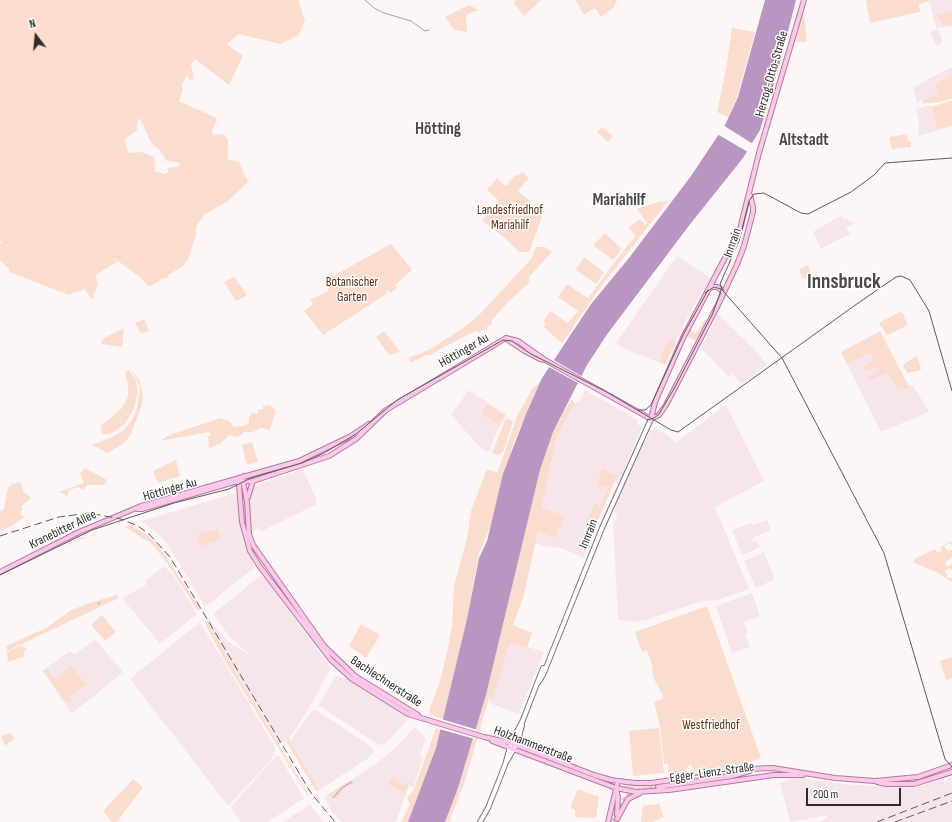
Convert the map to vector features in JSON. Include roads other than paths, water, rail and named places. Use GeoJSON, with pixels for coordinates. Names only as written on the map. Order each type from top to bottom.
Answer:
{"type":"FeatureCollection","features":[{"type":"Feature","properties":{"kind":"main road","name":"Herzog-Otto-Straße"},"geometry":{"type":"LineString","coordinates":[[759,153],[804,0]]}},
{"type":"Feature","properties":{"kind":"main road","name":"Innrain"},"geometry":{"type":"LineString","coordinates":[[480,822],[513,746],[538,682],[538,678],[548,659],[602,528],[650,419],[652,409],[681,342],[706,292],[739,232],[750,194],[759,153]]}},
{"type":"Feature","properties":{"kind":"main road","name":"Innrain"},"geometry":{"type":"LineString","coordinates":[[650,419],[659,415],[666,405],[724,292],[744,246],[749,229],[753,207],[750,194]]}},
{"type":"Feature","properties":{"kind":"main road"},"geometry":{"type":"LineString","coordinates":[[706,292],[712,287],[717,287],[724,292]]}},
{"type":"Feature","properties":{"kind":"main road","name":"Höttinger Au"},"geometry":{"type":"LineString","coordinates":[[137,509],[141,506],[235,478],[253,481],[329,456],[354,441],[391,407],[506,338],[518,341],[545,360],[650,419]]}},
{"type":"Feature","properties":{"kind":"main road","name":"Höttinger Au"},"geometry":{"type":"LineString","coordinates":[[137,509],[142,509],[242,480],[299,461],[346,439],[373,422]]}},
{"type":"Feature","properties":{"kind":"main road","name":"Bachlechnerstraße"},"geometry":{"type":"LineString","coordinates":[[242,480],[239,488],[242,522],[250,551],[318,646],[339,668],[364,687],[406,713],[421,716]]}},
{"type":"Feature","properties":{"kind":"main road","name":"Bachlechnerstraße"},"geometry":{"type":"LineString","coordinates":[[242,480],[247,502],[249,534],[257,553],[324,646],[355,676],[421,716]]}},
{"type":"Feature","properties":{"kind":"main road"},"geometry":{"type":"LineString","coordinates":[[247,502],[253,481]]}},
{"type":"Feature","properties":{"kind":"main road"},"geometry":{"type":"LineString","coordinates":[[227,484],[239,488]]}},
{"type":"Feature","properties":{"kind":"main road","name":"Kranebitter Allee"},"geometry":{"type":"LineString","coordinates":[[0,572],[85,530],[137,509]]}},
{"type":"Feature","properties":{"kind":"main road","name":"Holzhammerstraße"},"geometry":{"type":"LineString","coordinates":[[421,716],[513,746],[590,774],[618,781]]}},
{"type":"Feature","properties":{"kind":"main road","name":"Holzhammerstraße"},"geometry":{"type":"LineString","coordinates":[[513,746],[616,788]]}},
{"type":"Feature","properties":{"kind":"main road"},"geometry":{"type":"LineString","coordinates":[[950,766],[952,772]]}},
{"type":"Feature","properties":{"kind":"main road","name":"Egger-Lienz-Straße"},"geometry":{"type":"LineString","coordinates":[[875,781],[928,775],[950,766]]}},
{"type":"Feature","properties":{"kind":"main road","name":"Egger-Lienz-Straße"},"geometry":{"type":"LineString","coordinates":[[618,781],[651,783],[758,769],[782,768],[811,775]]}},
{"type":"Feature","properties":{"kind":"main road","name":"Egger-Lienz-Straße"},"geometry":{"type":"LineString","coordinates":[[658,787],[732,776],[758,769]]}},
{"type":"Feature","properties":{"kind":"main road","name":"Egger-Lienz-Straße"},"geometry":{"type":"LineString","coordinates":[[616,788],[642,792],[774,775],[811,775],[875,781],[886,784],[908,785],[918,784],[952,772]]}},
{"type":"Feature","properties":{"kind":"main road"},"geometry":{"type":"LineString","coordinates":[[908,785],[908,781],[911,778]]}},
{"type":"Feature","properties":{"kind":"main road"},"geometry":{"type":"LineString","coordinates":[[608,822],[618,781]]}},
{"type":"Feature","properties":{"kind":"main road"},"geometry":{"type":"LineString","coordinates":[[616,788],[618,797],[617,821]]}},
{"type":"Feature","properties":{"kind":"main road"},"geometry":{"type":"LineString","coordinates":[[617,821],[628,799],[642,792]]}},
{"type":"Feature","properties":{"kind":"waterway"},"geometry":{"type":"LineString","coordinates":[[365,0],[374,8],[384,13],[411,21],[425,31],[429,30]]}},
{"type":"Feature","properties":{"kind":"waterway"},"geometry":{"type":"LineString","coordinates":[[333,798],[343,787],[352,782]]}},
{"type":"Feature","properties":{"kind":"tunnel"},"geometry":{"type":"LineString","coordinates":[[612,822],[618,806],[627,796],[636,791],[658,787]]}},
{"type":"Feature","properties":{"kind":"tram line"},"geometry":{"type":"LineString","coordinates":[[952,158],[885,163],[874,175],[851,192],[808,214],[801,213],[764,193],[754,194],[749,201],[739,241],[720,284],[723,291],[782,358],[884,553],[945,759],[952,767]]}},
{"type":"Feature","properties":{"kind":"tram line"},"geometry":{"type":"LineString","coordinates":[[0,575],[92,530],[174,503],[229,489],[251,478],[302,463],[324,453],[356,434],[397,400],[503,340],[512,341],[531,354],[605,391],[671,430],[678,432],[861,301],[896,277],[901,276],[910,280],[929,311],[952,391]]}},
{"type":"Feature","properties":{"kind":"tram line"},"geometry":{"type":"LineString","coordinates":[[705,293],[714,287],[724,290]]}},
{"type":"Feature","properties":{"kind":"tram line"},"geometry":{"type":"LineString","coordinates":[[647,420],[654,418],[659,414],[675,387],[713,313],[722,287]]}},
{"type":"Feature","properties":{"kind":"tram line"},"geometry":{"type":"LineString","coordinates":[[638,410],[645,410],[651,405],[683,335],[708,290]]}},
{"type":"Feature","properties":{"kind":"railway"},"geometry":{"type":"LineString","coordinates":[[0,536],[59,517],[89,513],[121,519],[138,526],[150,535],[170,557],[311,793],[335,822]]}},
{"type":"Feature","properties":{"kind":"railway"},"geometry":{"type":"LineString","coordinates":[[877,822],[952,793]]}},
{"type":"Feature","properties":{"kind":"railway"},"geometry":{"type":"LineString","coordinates":[[895,822],[952,801]]}},
{"type":"Feature","properties":{"kind":"district","name":"Hötting"},"geometry":{"type":"Point","coordinates":[438,130]}},
{"type":"Feature","properties":{"kind":"district","name":"Altstadt"},"geometry":{"type":"Point","coordinates":[804,141]}},
{"type":"Feature","properties":{"kind":"district","name":"Mariahilf"},"geometry":{"type":"Point","coordinates":[619,201]}},
{"type":"Feature","properties":{"kind":"district","name":"Innsbruck"},"geometry":{"type":"Point","coordinates":[844,283]}},
{"type":"Feature","properties":{"kind":"park label","name":"Landesfriedhof Mariahilf"},"geometry":{"type":"Point","coordinates":[510,218]}},
{"type":"Feature","properties":{"kind":"park label","name":"Botanischer Garten"},"geometry":{"type":"Point","coordinates":[352,290]}},
{"type":"Feature","properties":{"kind":"park label","name":"Westfriedhof"},"geometry":{"type":"Point","coordinates":[711,726]}}]}
